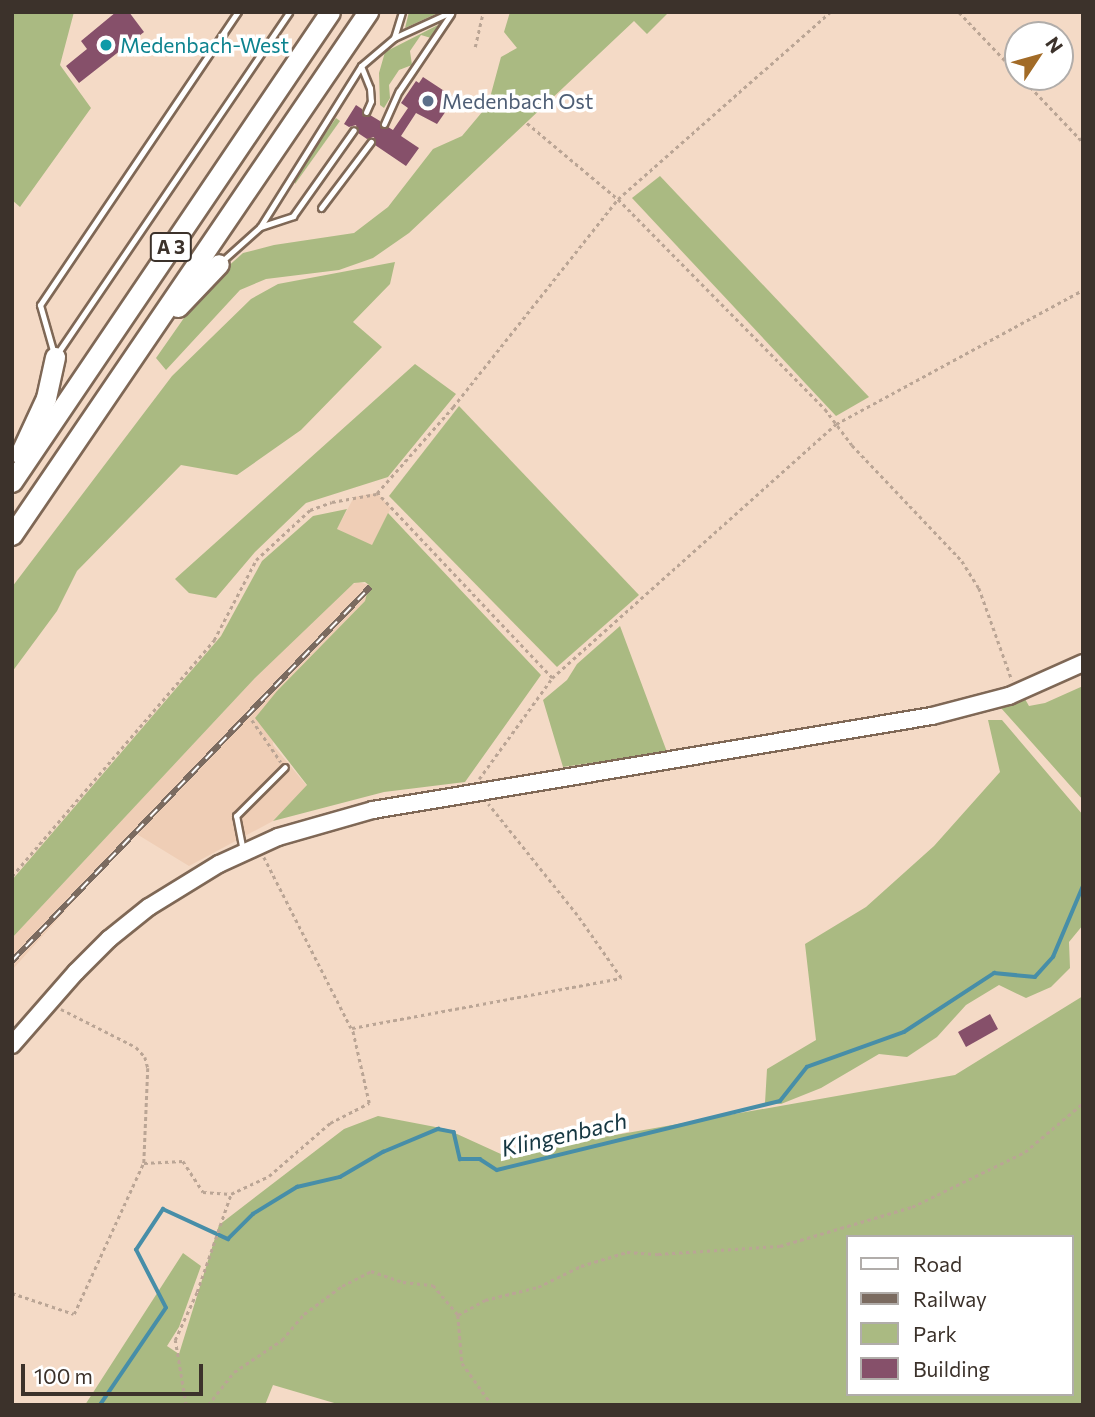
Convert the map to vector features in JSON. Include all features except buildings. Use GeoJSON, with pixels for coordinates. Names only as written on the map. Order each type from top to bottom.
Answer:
{"type":"FeatureCollection","features":[{"type":"Feature","properties":{"kind":"highway","name":"A 3"},"geometry":{"type":"LineString","coordinates":[[12,482],[330,12]]}},
{"type":"Feature","properties":{"kind":"highway","name":"A 3"},"geometry":{"type":"LineString","coordinates":[[12,535],[368,12]]}},
{"type":"Feature","properties":{"kind":"highway"},"geometry":{"type":"LineString","coordinates":[[137,351],[219,264]]}},
{"type":"Feature","properties":{"kind":"highway"},"geometry":{"type":"LineString","coordinates":[[12,471],[46,398],[55,357]]}},
{"type":"Feature","properties":{"kind":"main road"},"geometry":{"type":"LineString","coordinates":[[12,1045],[109,939],[149,907],[259,844],[327,820],[473,792],[932,716],[1017,693],[1083,663]]}},
{"type":"Feature","properties":{"kind":"lane"},"geometry":{"type":"LineString","coordinates":[[55,357],[40,306],[238,12]]}},
{"type":"Feature","properties":{"kind":"lane"},"geometry":{"type":"LineString","coordinates":[[55,357],[289,12]]}},
{"type":"Feature","properties":{"kind":"lane"},"geometry":{"type":"LineString","coordinates":[[394,38],[402,12]]}},
{"type":"Feature","properties":{"kind":"lane"},"geometry":{"type":"LineString","coordinates":[[219,264],[260,228],[361,66],[394,38],[452,12]]}},
{"type":"Feature","properties":{"kind":"lane"},"geometry":{"type":"LineString","coordinates":[[384,124],[399,91],[452,12]]}},
{"type":"Feature","properties":{"kind":"lane"},"geometry":{"type":"LineString","coordinates":[[361,66],[370,89],[371,101],[366,112]]}},
{"type":"Feature","properties":{"kind":"lane"},"geometry":{"type":"LineString","coordinates":[[260,228],[293,216],[354,131]]}},
{"type":"Feature","properties":{"kind":"lane"},"geometry":{"type":"LineString","coordinates":[[321,208],[371,142]]}},
{"type":"Feature","properties":{"kind":"lane"},"geometry":{"type":"LineString","coordinates":[[243,851],[236,816],[285,767]]}},
{"type":"Feature","properties":{"kind":"path"},"geometry":{"type":"LineString","coordinates":[[475,47],[483,12]]}},
{"type":"Feature","properties":{"kind":"path"},"geometry":{"type":"LineString","coordinates":[[12,876],[214,640],[256,560],[310,510],[332,502],[377,494],[453,407],[618,198],[830,12]]}},
{"type":"Feature","properties":{"kind":"path"},"geometry":{"type":"LineString","coordinates":[[959,12],[1004,60]]}},
{"type":"Feature","properties":{"kind":"path"},"geometry":{"type":"LineString","coordinates":[[1034,91],[1083,142]]}},
{"type":"Feature","properties":{"kind":"path"},"geometry":{"type":"LineString","coordinates":[[527,123],[618,198],[836,424],[971,574],[1017,693]]}},
{"type":"Feature","properties":{"kind":"path"},"geometry":{"type":"LineString","coordinates":[[352,1028],[621,978],[577,915],[473,792],[552,678],[836,424],[1083,290]]}},
{"type":"Feature","properties":{"kind":"path"},"geometry":{"type":"LineString","coordinates":[[377,494],[552,678]]}},
{"type":"Feature","properties":{"kind":"path"},"geometry":{"type":"LineString","coordinates":[[252,720],[285,767]]}},
{"type":"Feature","properties":{"kind":"path"},"geometry":{"type":"LineString","coordinates":[[144,1163],[183,1161],[203,1192],[231,1194],[269,1176],[330,1124],[369,1103],[352,1028],[259,844]]}},
{"type":"Feature","properties":{"kind":"path"},"geometry":{"type":"LineString","coordinates":[[12,1293],[75,1314],[144,1163],[148,1069],[145,1057],[136,1047],[49,1002]]}},
{"type":"Feature","properties":{"kind":"path"},"geometry":{"type":"LineString","coordinates":[[458,1315],[485,1300],[538,1287],[581,1266],[626,1252],[659,1254],[780,1246],[912,1206],[1025,1152],[1083,1103]]}},
{"type":"Feature","properties":{"kind":"path"},"geometry":{"type":"LineString","coordinates":[[186,1405],[175,1340],[197,1292],[231,1194]]}},
{"type":"Feature","properties":{"kind":"path"},"geometry":{"type":"LineString","coordinates":[[208,1405],[234,1372],[282,1340],[304,1314],[342,1286],[371,1272],[403,1282],[433,1285],[458,1315],[462,1363],[492,1405]]}},
{"type":"Feature","properties":{"kind":"shaded area"},"geometry":{"type":"Polygon","coordinates":[[[377,493],[391,508],[372,546],[337,529],[354,497],[377,493]]]}},
{"type":"Feature","properties":{"kind":"shaded area"},"geometry":{"type":"Polygon","coordinates":[[[358,582],[369,585],[365,601],[277,691],[273,745],[307,786],[273,821],[189,866],[135,833],[12,970],[12,938],[255,678],[349,586],[358,582]]]}},
{"type":"Feature","properties":{"kind":"green space"},"geometry":{"type":"Polygon","coordinates":[[[12,12],[74,12],[60,65],[91,108],[20,207],[12,200],[12,12]]]}},
{"type":"Feature","properties":{"kind":"green space"},"geometry":{"type":"Polygon","coordinates":[[[409,12],[440,12],[405,28],[409,12]]]}},
{"type":"Feature","properties":{"kind":"green space"},"geometry":{"type":"Polygon","coordinates":[[[510,12],[669,12],[647,34],[634,21],[409,233],[373,258],[339,270],[266,279],[240,290],[166,370],[156,358],[207,285],[243,253],[274,245],[354,233],[388,207],[433,149],[462,136],[488,105],[501,57],[517,48],[504,32],[510,12]]]}},
{"type":"Feature","properties":{"kind":"green space"},"geometry":{"type":"Polygon","coordinates":[[[438,25],[431,38],[421,35],[410,51],[412,65],[399,70],[389,85],[390,98],[384,108],[380,105],[379,73],[385,52],[438,25]]]}},
{"type":"Feature","properties":{"kind":"green space"},"geometry":{"type":"Polygon","coordinates":[[[336,118],[340,121],[295,184],[295,178],[336,118]]]}},
{"type":"Feature","properties":{"kind":"green space"},"geometry":{"type":"Polygon","coordinates":[[[660,176],[869,397],[836,416],[632,198],[660,176]]]}},
{"type":"Feature","properties":{"kind":"green space"},"geometry":{"type":"Polygon","coordinates":[[[395,262],[390,284],[353,322],[382,347],[301,430],[237,475],[181,465],[77,571],[57,611],[12,672],[12,587],[172,376],[251,299],[278,284],[395,262]]]}},
{"type":"Feature","properties":{"kind":"green space"},"geometry":{"type":"Polygon","coordinates":[[[415,364],[456,394],[388,477],[306,503],[255,552],[216,598],[189,593],[175,579],[415,364]]]}},
{"type":"Feature","properties":{"kind":"green space"},"geometry":{"type":"Polygon","coordinates":[[[459,406],[639,595],[557,667],[389,496],[459,406]]]}},
{"type":"Feature","properties":{"kind":"green space"},"geometry":{"type":"Polygon","coordinates":[[[347,509],[337,529],[372,545],[388,513],[541,675],[465,782],[384,792],[273,821],[307,785],[255,718],[277,691],[365,601],[369,585],[365,582],[354,583],[255,678],[12,938],[12,880],[221,636],[262,561],[313,516],[347,509]]]}},
{"type":"Feature","properties":{"kind":"green space"},"geometry":{"type":"Polygon","coordinates":[[[620,626],[667,752],[563,767],[543,700],[567,680],[577,664],[620,626]]]}},
{"type":"Feature","properties":{"kind":"green space"},"geometry":{"type":"Polygon","coordinates":[[[1083,686],[1083,800],[1001,708],[1025,699],[1029,706],[1045,703],[1083,686]]]}},
{"type":"Feature","properties":{"kind":"green space"},"geometry":{"type":"Polygon","coordinates":[[[988,720],[1002,720],[1083,815],[1083,925],[1069,942],[1070,968],[1051,987],[1026,998],[999,985],[966,1005],[937,1037],[907,1057],[879,1054],[821,1088],[781,1104],[765,1103],[767,1069],[816,1040],[805,944],[866,907],[934,846],[1000,772],[988,720]]]}},
{"type":"Feature","properties":{"kind":"green space"},"geometry":{"type":"Polygon","coordinates":[[[1083,996],[1083,1405],[341,1405],[273,1385],[265,1405],[85,1405],[183,1253],[201,1266],[179,1327],[167,1346],[179,1354],[219,1225],[344,1129],[378,1116],[446,1129],[503,1155],[955,1075],[1083,996]]]}},
{"type":"Feature","properties":{"kind":"waterway","name":"Klingenbach"},"geometry":{"type":"LineString","coordinates":[[100,1405],[166,1308],[136,1250],[163,1209],[228,1239],[253,1214],[297,1187],[340,1177],[383,1152],[438,1129],[454,1132],[460,1159],[480,1159],[497,1170],[780,1101],[807,1067],[904,1032],[994,973],[1035,977],[1053,957],[1083,886]]}},
{"type":"Feature","properties":{"kind":"railway"},"geometry":{"type":"LineString","coordinates":[[12,961],[370,587]]}},
{"type":"Feature","properties":{"kind":"place","name":"Medenbach-West"},"geometry":{"type":"Point","coordinates":[106,45]}},
{"type":"Feature","properties":{"kind":"place","name":"Medenbach Ost"},"geometry":{"type":"Point","coordinates":[428,101]}}]}
